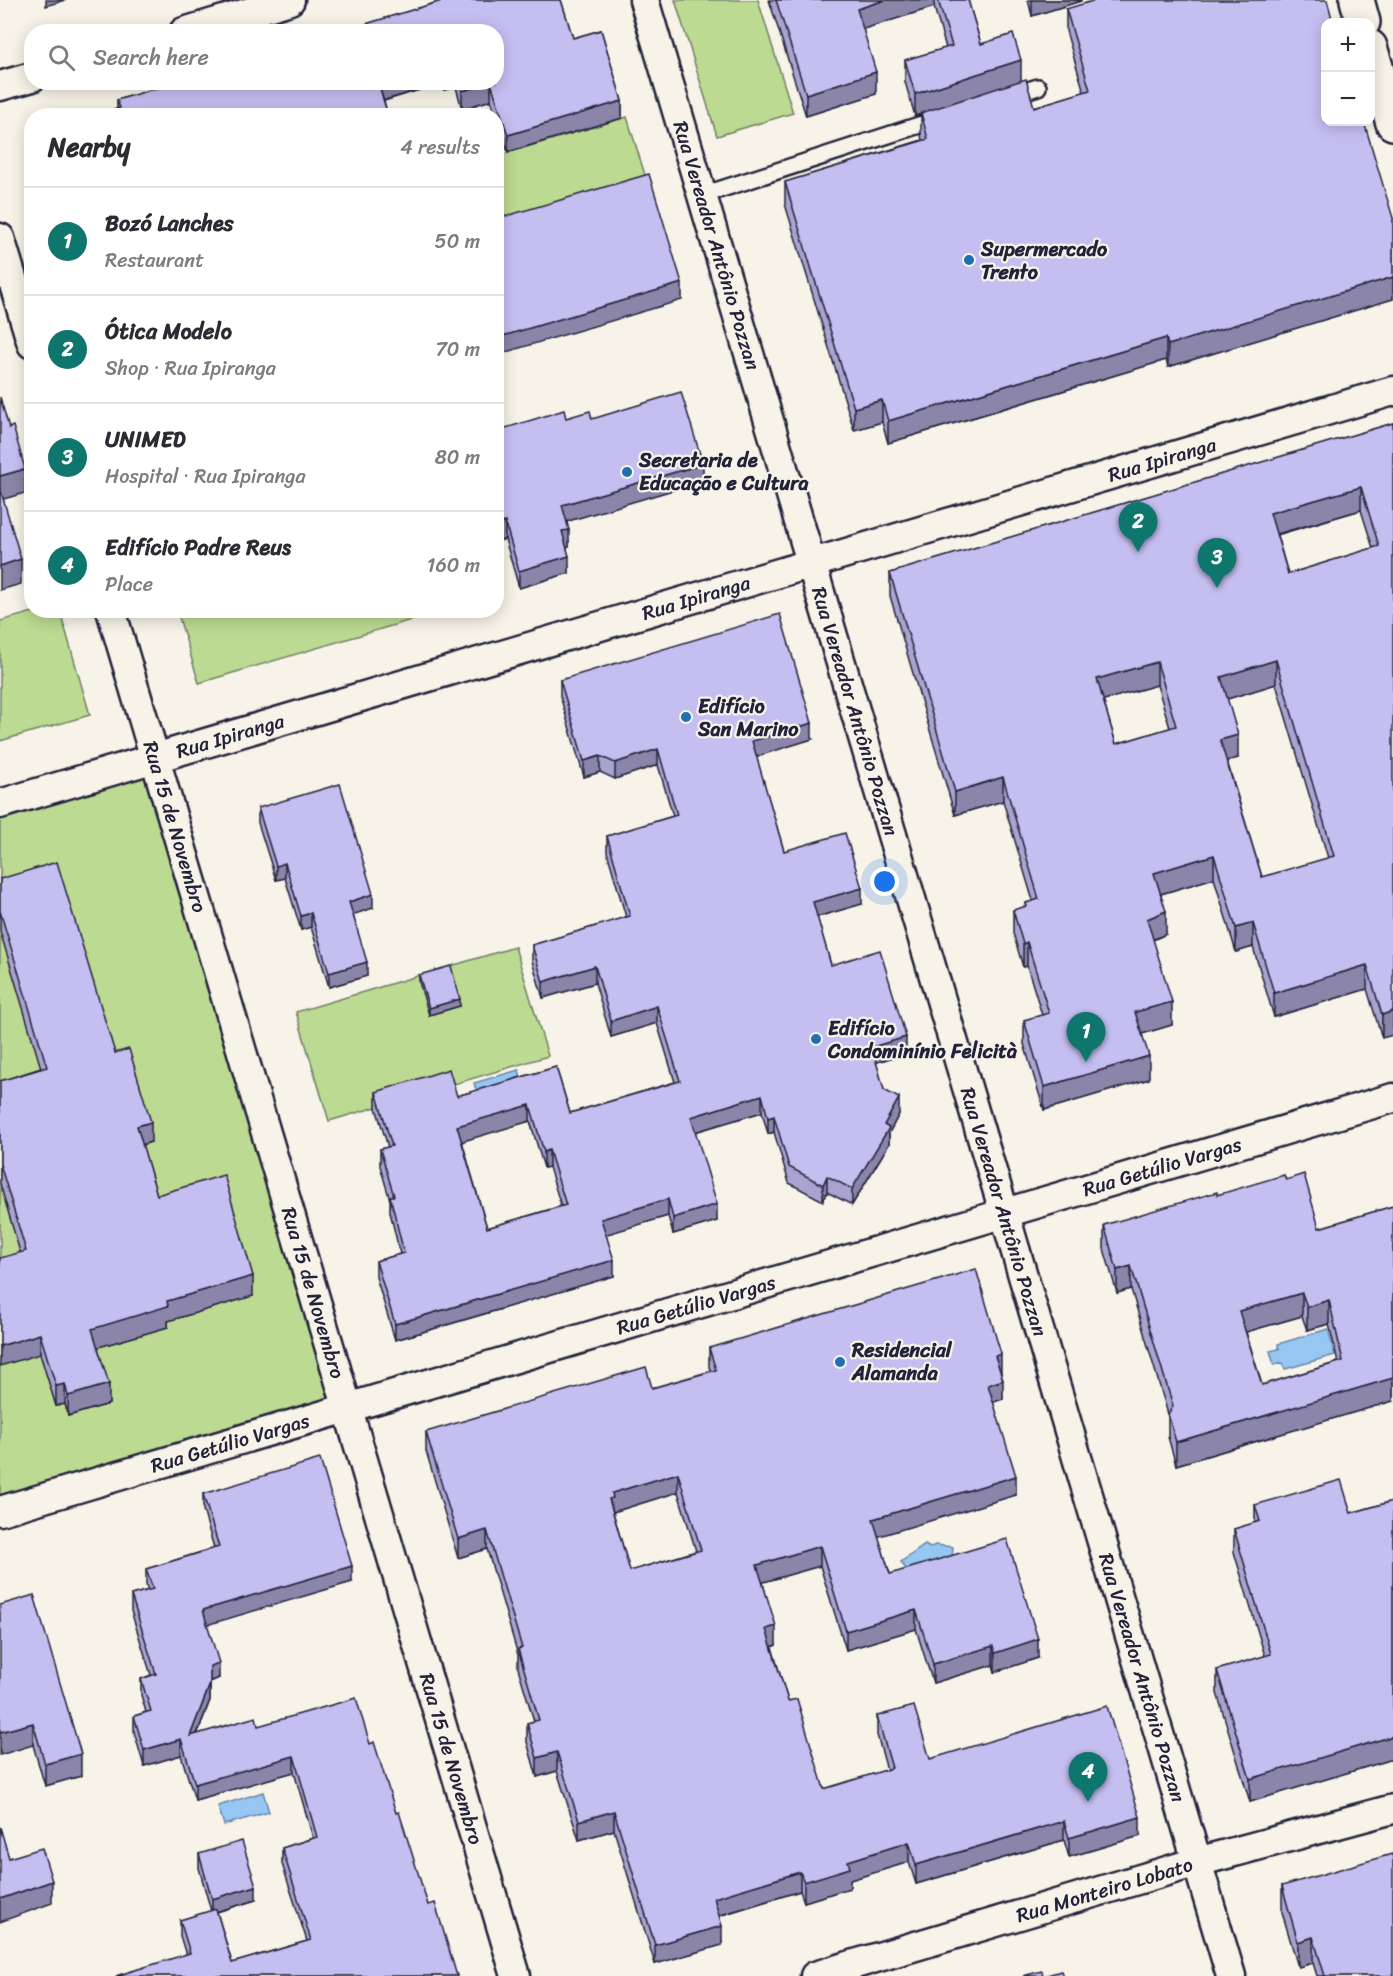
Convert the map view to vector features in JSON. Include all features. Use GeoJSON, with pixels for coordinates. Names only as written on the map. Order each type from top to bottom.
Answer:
{"type":"FeatureCollection","features":[{"type":"Feature","properties":{"kind":"main road"},"geometry":{"type":"LineString","coordinates":[[1357,0],[1362,18]]}},
{"type":"Feature","properties":{"kind":"main road"},"geometry":{"type":"LineString","coordinates":[[1375,61],[1393,123]]}},
{"type":"Feature","properties":{"kind":"street"},"geometry":{"type":"LineString","coordinates":[[210,24],[290,0]]}},
{"type":"Feature","properties":{"kind":"street","name":"Rua Vereador Antônio Pozzan"},"geometry":{"type":"LineString","coordinates":[[644,0],[1231,1976]]}},
{"type":"Feature","properties":{"kind":"street"},"geometry":{"type":"LineString","coordinates":[[0,86],[24,78]]}},
{"type":"Feature","properties":{"kind":"street"},"geometry":{"type":"LineString","coordinates":[[0,238],[24,318]]}},
{"type":"Feature","properties":{"kind":"street","name":"Rua Ipiranga"},"geometry":{"type":"LineString","coordinates":[[0,804],[1393,392]]}},
{"type":"Feature","properties":{"kind":"street","name":"Rua 15 de Novembro"},"geometry":{"type":"LineString","coordinates":[[113,618],[516,1976]]}},
{"type":"Feature","properties":{"kind":"street","name":"Rua Getúlio Vargas"},"geometry":{"type":"LineString","coordinates":[[0,1511],[1393,1098]]}},
{"type":"Feature","properties":{"kind":"street","name":"Rua Monteiro Lobato"},"geometry":{"type":"LineString","coordinates":[[815,1976],[1197,1862],[1393,1809]]}},
{"type":"Feature","properties":{"kind":"lane"},"geometry":{"type":"LineString","coordinates":[[993,101],[1038,87]]}},
{"type":"Feature","properties":{"kind":"lane"},"geometry":{"type":"LineString","coordinates":[[703,195],[960,112]]}},
{"type":"Feature","properties":{"kind":"green space"},"geometry":{"type":"Polygon","coordinates":[[[675,0],[758,0],[793,113],[717,136],[675,0]]]}},
{"type":"Feature","properties":{"kind":"green space"},"geometry":{"type":"Polygon","coordinates":[[[627,117],[650,191],[504,235],[504,154],[627,117]]]}},
{"type":"Feature","properties":{"kind":"green space"},"geometry":{"type":"Polygon","coordinates":[[[24,615],[24,618],[62,618],[90,715],[0,741],[0,621],[24,615]]]}},
{"type":"Feature","properties":{"kind":"green space"},"geometry":{"type":"Polygon","coordinates":[[[179,618],[418,618],[199,683],[179,618]]]}},
{"type":"Feature","properties":{"kind":"green space"},"geometry":{"type":"Polygon","coordinates":[[[154,759],[348,1409],[0,1511],[0,804],[154,759]]]}},
{"type":"Feature","properties":{"kind":"green space"},"geometry":{"type":"Polygon","coordinates":[[[515,947],[548,1056],[329,1121],[296,1012],[515,947]]]}},
{"type":"Feature","properties":{"kind":"water"},"geometry":{"type":"Polygon","coordinates":[[[519,1070],[523,1086],[484,1115],[474,1083],[519,1070]]]}},
{"type":"Feature","properties":{"kind":"water"},"geometry":{"type":"Polygon","coordinates":[[[1328,1329],[1335,1355],[1285,1369],[1283,1363],[1274,1365],[1270,1351],[1279,1349],[1278,1344],[1328,1329]]]}},
{"type":"Feature","properties":{"kind":"water"},"geometry":{"type":"Polygon","coordinates":[[[925,1545],[930,1548],[935,1545],[953,1547],[951,1570],[914,1581],[901,1562],[925,1545]]]}},
{"type":"Feature","properties":{"kind":"water"},"geometry":{"type":"Polygon","coordinates":[[[263,1792],[269,1812],[224,1825],[218,1806],[263,1792]]]}},
{"type":"Feature","properties":{"kind":"building"},"geometry":{"type":"Polygon","coordinates":[[[445,0],[561,0],[573,38],[601,30],[622,101],[508,135],[504,123],[504,108],[499,108],[493,90],[504,90],[504,24],[366,24],[445,0]]]}},
{"type":"Feature","properties":{"kind":"building"},"geometry":{"type":"Polygon","coordinates":[[[776,0],[885,0],[857,9],[876,72],[806,94],[776,0]]]}},
{"type":"Feature","properties":{"kind":"building"},"geometry":{"type":"Polygon","coordinates":[[[938,0],[968,0],[981,44],[1013,34],[1021,60],[915,94],[905,60],[952,46],[938,0]]]}},
{"type":"Feature","properties":{"kind":"building"},"geometry":{"type":"Polygon","coordinates":[[[1096,0],[1327,0],[1332,18],[1321,18],[1321,126],[1365,126],[1393,218],[1393,277],[1168,345],[1166,338],[888,421],[882,400],[854,408],[785,182],[928,139],[921,113],[1026,79],[1034,107],[1090,90],[1066,9],[1096,0]]]}},
{"type":"Feature","properties":{"kind":"building"},"geometry":{"type":"Polygon","coordinates":[[[150,90],[380,90],[386,108],[120,108],[117,100],[150,90]]]}},
{"type":"Feature","properties":{"kind":"building"},"geometry":{"type":"Polygon","coordinates":[[[649,174],[682,283],[504,336],[504,217],[649,174]]]}},
{"type":"Feature","properties":{"kind":"building"},"geometry":{"type":"Polygon","coordinates":[[[681,392],[703,464],[562,505],[569,530],[562,531],[569,556],[519,571],[504,522],[504,429],[564,410],[566,418],[590,411],[592,419],[681,392]]]}},
{"type":"Feature","properties":{"kind":"building"},"geometry":{"type":"Polygon","coordinates":[[[0,397],[9,428],[13,426],[24,469],[0,476],[0,397]]]}},
{"type":"Feature","properties":{"kind":"building"},"geometry":{"type":"Polygon","coordinates":[[[1393,423],[1393,1011],[1382,1015],[1367,965],[1274,993],[1253,923],[1236,928],[1214,855],[1154,873],[1166,911],[1147,919],[1172,1002],[1135,1012],[1149,1056],[1044,1087],[1024,1020],[1049,1013],[1027,942],[1023,944],[1013,910],[1039,899],[1003,777],[955,792],[890,573],[1393,423]],[[1361,487],[1270,513],[1288,574],[1379,546],[1361,487]],[[1276,660],[1221,677],[1238,735],[1220,740],[1262,877],[1334,856],[1276,660]],[[1157,662],[1097,679],[1116,744],[1176,726],[1157,662]]]}},
{"type":"Feature","properties":{"kind":"building"},"geometry":{"type":"Polygon","coordinates":[[[0,488],[21,559],[0,566],[0,488]]]}},
{"type":"Feature","properties":{"kind":"building"},"geometry":{"type":"Polygon","coordinates":[[[780,614],[812,723],[752,741],[784,851],[845,833],[862,888],[813,902],[831,965],[880,950],[906,1037],[872,1047],[884,1090],[899,1098],[884,1125],[889,1128],[852,1189],[827,1176],[823,1185],[789,1167],[774,1116],[768,1118],[762,1095],[691,1117],[717,1204],[673,1218],[668,1199],[601,1219],[614,1260],[395,1324],[376,1261],[404,1253],[390,1196],[394,1196],[380,1149],[392,1146],[376,1092],[449,1069],[457,1096],[556,1067],[570,1113],[680,1081],[657,1006],[611,1021],[595,966],[543,982],[532,945],[630,916],[607,836],[677,815],[658,749],[615,763],[600,756],[584,761],[560,680],[780,614]],[[530,1105],[457,1126],[487,1228],[566,1205],[549,1150],[544,1152],[530,1105]]]}},
{"type":"Feature","properties":{"kind":"building"},"geometry":{"type":"Polygon","coordinates":[[[340,784],[373,894],[349,902],[367,962],[329,973],[311,913],[301,916],[285,863],[276,866],[258,808],[340,784]]]}},
{"type":"Feature","properties":{"kind":"building"},"geometry":{"type":"Polygon","coordinates":[[[57,862],[115,1053],[129,1049],[151,1122],[137,1126],[157,1195],[224,1175],[253,1276],[167,1301],[168,1306],[92,1329],[109,1384],[68,1396],[65,1384],[56,1386],[40,1334],[0,1346],[0,1258],[26,1251],[0,1164],[0,1081],[47,1067],[0,911],[0,879],[57,862]]]}},
{"type":"Feature","properties":{"kind":"building"},"geometry":{"type":"Polygon","coordinates":[[[451,966],[460,999],[429,1008],[419,975],[451,966]]]}},
{"type":"Feature","properties":{"kind":"building"},"geometry":{"type":"Polygon","coordinates":[[[1304,1174],[1319,1228],[1393,1206],[1393,1378],[1176,1442],[1168,1414],[1173,1406],[1131,1266],[1117,1270],[1104,1225],[1284,1175],[1286,1180],[1304,1174]],[[1302,1293],[1239,1311],[1262,1385],[1343,1361],[1329,1300],[1307,1307],[1302,1293]]]}},
{"type":"Feature","properties":{"kind":"building"},"geometry":{"type":"Polygon","coordinates":[[[976,1269],[1001,1354],[995,1356],[1003,1380],[988,1385],[1016,1476],[873,1519],[890,1574],[1007,1539],[1038,1639],[995,1653],[993,1646],[933,1664],[916,1610],[846,1631],[820,1546],[757,1565],[776,1626],[766,1629],[788,1701],[797,1699],[824,1789],[892,1768],[877,1716],[914,1706],[930,1759],[1107,1706],[1140,1817],[1069,1838],[1064,1821],[916,1865],[909,1842],[848,1861],[850,1868],[804,1882],[800,1872],[714,1898],[722,1926],[655,1945],[614,1811],[579,1821],[557,1752],[537,1758],[527,1723],[539,1720],[518,1649],[522,1648],[487,1530],[458,1539],[426,1432],[646,1367],[652,1388],[716,1370],[709,1348],[976,1269]],[[678,1473],[612,1493],[613,1498],[609,1499],[630,1571],[701,1550],[678,1473]]]}},
{"type":"Feature","properties":{"kind":"building"},"geometry":{"type":"Polygon","coordinates":[[[320,1459],[352,1566],[203,1610],[219,1663],[210,1666],[210,1684],[190,1736],[256,1717],[258,1726],[356,1698],[370,1744],[374,1742],[396,1813],[399,1812],[428,1905],[435,1903],[457,1976],[116,1976],[190,1953],[180,1920],[216,1909],[232,1963],[311,1940],[282,1848],[317,1837],[294,1756],[195,1784],[181,1739],[144,1750],[134,1716],[151,1711],[141,1679],[156,1674],[131,1595],[153,1589],[146,1569],[219,1547],[203,1494],[320,1459]]]}},
{"type":"Feature","properties":{"kind":"building"},"geometry":{"type":"Polygon","coordinates":[[[1341,1480],[1351,1513],[1393,1501],[1393,1736],[1250,1779],[1217,1670],[1271,1654],[1234,1529],[1260,1521],[1255,1505],[1341,1480]]]}},
{"type":"Feature","properties":{"kind":"building"},"geometry":{"type":"Polygon","coordinates":[[[34,1595],[81,1754],[45,1764],[33,1723],[0,1732],[0,1605],[34,1595]]]}},
{"type":"Feature","properties":{"kind":"building"},"geometry":{"type":"Polygon","coordinates":[[[0,1827],[9,1858],[42,1848],[52,1881],[0,1899],[0,1827]]]}},
{"type":"Feature","properties":{"kind":"building"},"geometry":{"type":"Polygon","coordinates":[[[242,1841],[256,1886],[212,1899],[199,1854],[242,1841]]]}},
{"type":"Feature","properties":{"kind":"building"},"geometry":{"type":"Polygon","coordinates":[[[1392,1854],[1393,1976],[1325,1976],[1313,1937],[1298,1942],[1282,1886],[1392,1854]]]}},
{"type":"Feature","properties":{"kind":"building"},"geometry":{"type":"Polygon","coordinates":[[[1042,1971],[1043,1976],[1023,1976],[1042,1971]]]}},
{"type":"Feature","properties":{"kind":"building"},"geometry":{"type":"Polygon","coordinates":[[[1061,1971],[1063,1976],[1044,1976],[1061,1971]]]}},
{"type":"Feature","properties":{"kind":"place","name":"Supermercado Trento"},"geometry":{"type":"Point","coordinates":[969,260]}},
{"type":"Feature","properties":{"kind":"place","name":"Secretaria de Educação e Cultura"},"geometry":{"type":"Point","coordinates":[627,472]}},
{"type":"Feature","properties":{"kind":"place","name":"Ótica Modelo"},"geometry":{"type":"Point","coordinates":[1138,552]}},
{"type":"Feature","properties":{"kind":"place","name":"UNIMED"},"geometry":{"type":"Point","coordinates":[1217,588]}},
{"type":"Feature","properties":{"kind":"place","name":"Edifício San Marino"},"geometry":{"type":"Point","coordinates":[686,717]}},
{"type":"Feature","properties":{"kind":"place","name":"Edifício Condominínio Felicità"},"geometry":{"type":"Point","coordinates":[816,1039]}},
{"type":"Feature","properties":{"kind":"place","name":"Bozó Lanches"},"geometry":{"type":"Point","coordinates":[1086,1062]}},
{"type":"Feature","properties":{"kind":"place","name":"Residencial Alamanda"},"geometry":{"type":"Point","coordinates":[840,1362]}},
{"type":"Feature","properties":{"kind":"place","name":"Edifício Padre Reus"},"geometry":{"type":"Point","coordinates":[1088,1802]}}]}
